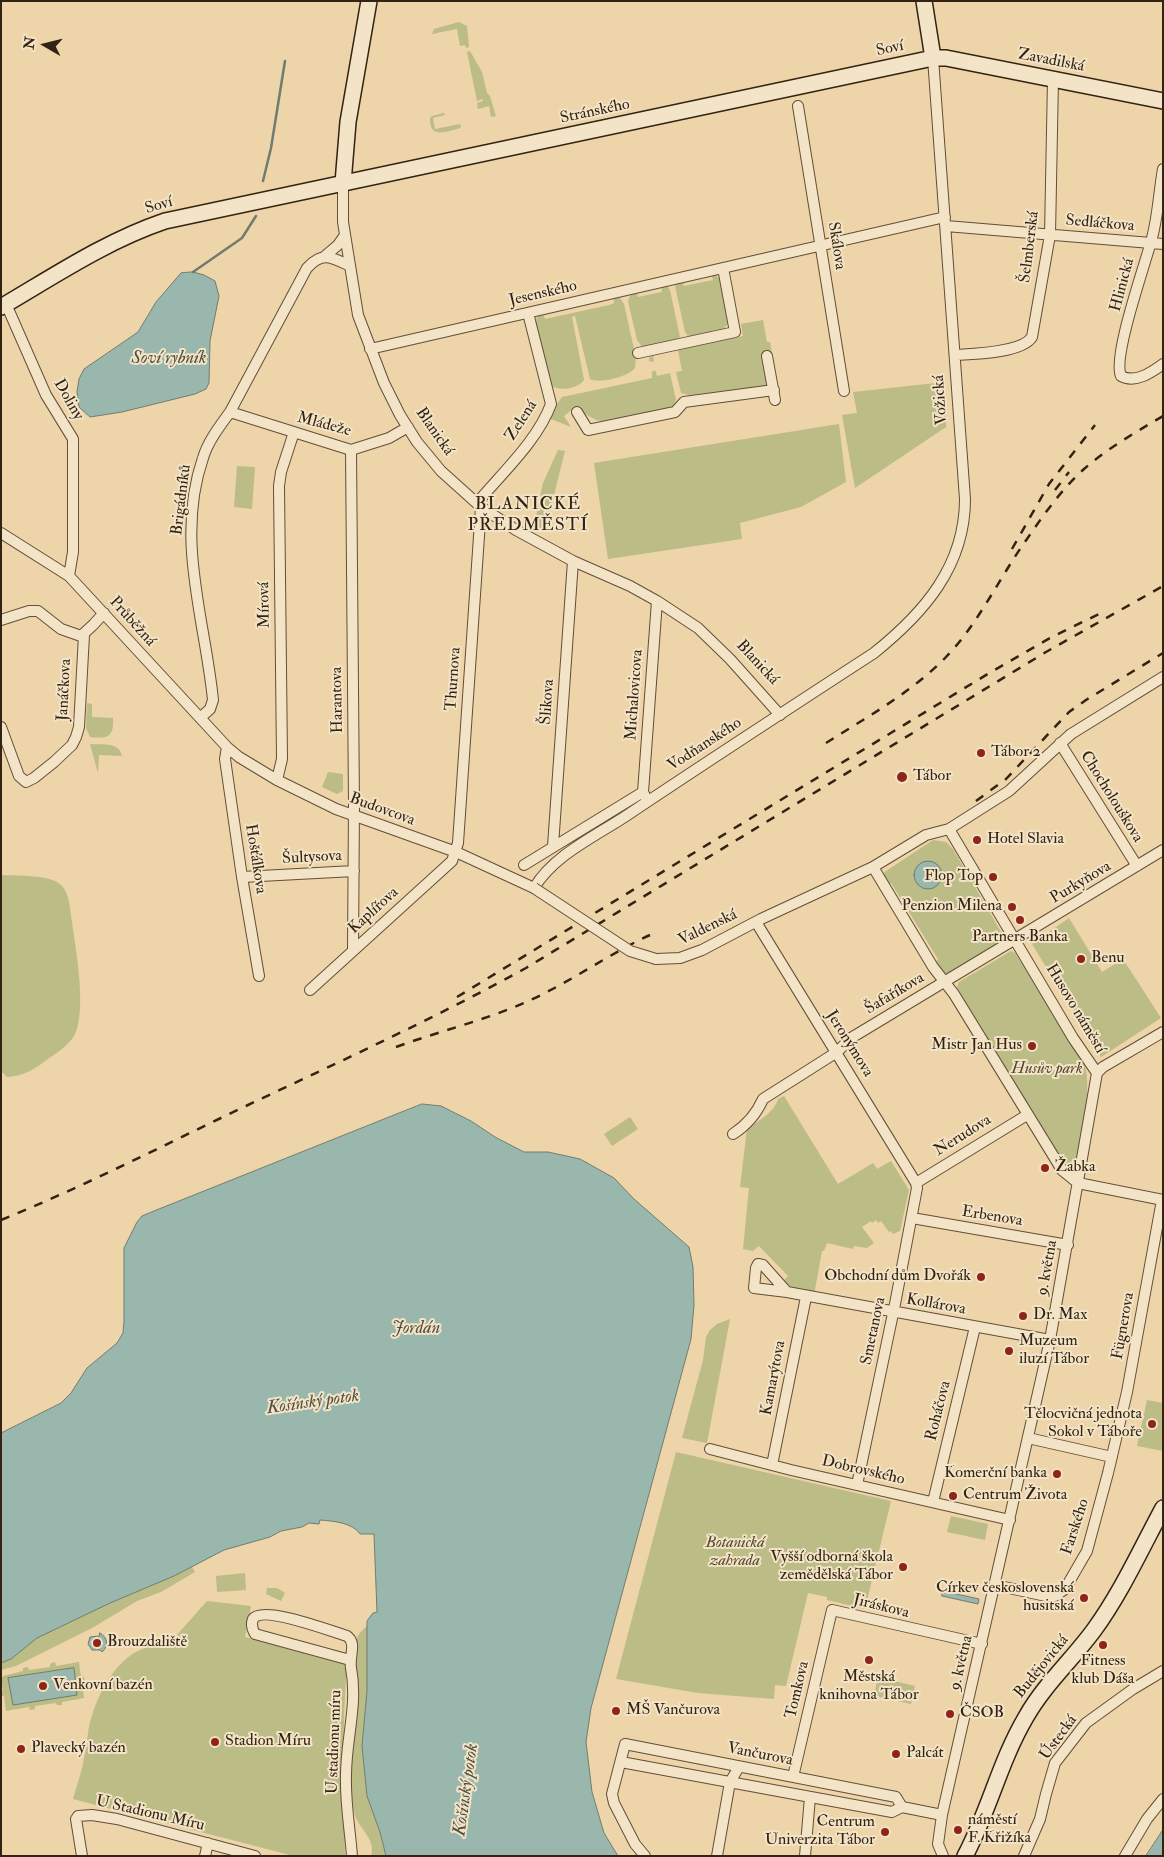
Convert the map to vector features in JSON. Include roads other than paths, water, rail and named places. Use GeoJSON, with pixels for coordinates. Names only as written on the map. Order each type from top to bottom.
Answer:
{"type":"FeatureCollection","features":[{"type":"Feature","properties":{"kind":"main road","name":"Blanická"},"geometry":{"type":"LineString","coordinates":[[343,184],[348,122],[369,1]]}},
{"type":"Feature","properties":{"kind":"main road","name":"Vožická"},"geometry":{"type":"LineString","coordinates":[[924,1],[933,58]]}},
{"type":"Feature","properties":{"kind":"main road","name":"Soví"},"geometry":{"type":"LineString","coordinates":[[855,75],[933,58]]}},
{"type":"Feature","properties":{"kind":"main road","name":"Zavadilská"},"geometry":{"type":"LineString","coordinates":[[933,58],[950,59],[1163,100]]}},
{"type":"Feature","properties":{"kind":"main road","name":"Stránského"},"geometry":{"type":"LineString","coordinates":[[343,184],[855,75]]}},
{"type":"Feature","properties":{"kind":"main road","name":"Soví"},"geometry":{"type":"LineString","coordinates":[[4,306],[70,266],[147,227],[184,217],[343,184]]}},
{"type":"Feature","properties":{"kind":"main road","name":"Budějovická"},"geometry":{"type":"LineString","coordinates":[[965,1856],[984,1817],[1023,1721],[1039,1696],[1087,1639],[1102,1618],[1163,1508]]}},
{"type":"Feature","properties":{"kind":"street","name":"Vožická"},"geometry":{"type":"LineString","coordinates":[[780,715],[874,653],[898,634],[929,600],[955,556],[962,535],[965,499],[933,58]]}},
{"type":"Feature","properties":{"kind":"street","name":"Šelmberská"},"geometry":{"type":"LineString","coordinates":[[955,355],[1012,348],[1030,340],[1032,337],[1050,234],[1053,79]]}},
{"type":"Feature","properties":{"kind":"street","name":"Skálova"},"geometry":{"type":"LineString","coordinates":[[798,106],[844,391]]}},
{"type":"Feature","properties":{"kind":"street","name":"Hlinická"},"geometry":{"type":"LineString","coordinates":[[1163,169],[1150,243],[1118,366],[1123,377],[1130,378],[1147,375],[1163,364]]}},
{"type":"Feature","properties":{"kind":"street","name":"Blanická"},"geometry":{"type":"LineString","coordinates":[[343,184],[343,222],[358,314],[384,383],[417,442],[441,471],[479,505],[516,530],[573,561],[630,586],[658,601],[698,628],[780,715]]}},
{"type":"Feature","properties":{"kind":"street","name":"Sedláčkova"},"geometry":{"type":"LineString","coordinates":[[946,221],[1050,234],[1163,244]]}},
{"type":"Feature","properties":{"kind":"street","name":"Jesenského"},"geometry":{"type":"LineString","coordinates":[[370,349],[821,245],[946,221]]}},
{"type":"Feature","properties":{"kind":"street","name":"Brigádníků"},"geometry":{"type":"LineString","coordinates":[[200,718],[210,709],[213,700],[192,572],[191,533],[194,496],[203,457],[216,432],[230,412],[307,268],[314,260],[325,256],[345,236]]}},
{"type":"Feature","properties":{"kind":"street"},"geometry":{"type":"LineString","coordinates":[[325,256],[350,266]]}},
{"type":"Feature","properties":{"kind":"street"},"geometry":{"type":"LineString","coordinates":[[638,353],[735,332],[723,268]]}},
{"type":"Feature","properties":{"kind":"street","name":"Doliny"},"geometry":{"type":"LineString","coordinates":[[4,306],[46,396],[73,439],[73,552],[69,576]]}},
{"type":"Feature","properties":{"kind":"street","name":"Zelená"},"geometry":{"type":"LineString","coordinates":[[479,505],[546,418],[551,404],[528,312]]}},
{"type":"Feature","properties":{"kind":"street"},"geometry":{"type":"LineString","coordinates":[[577,412],[588,430],[675,412],[684,402],[774,395],[767,356]]}},
{"type":"Feature","properties":{"kind":"street","name":"Mládeže"},"geometry":{"type":"LineString","coordinates":[[230,412],[351,450],[389,438],[408,427]]}},
{"type":"Feature","properties":{"kind":"street","name":"Mírová"},"geometry":{"type":"LineString","coordinates":[[277,780],[282,759],[278,486],[280,472],[294,432]]}},
{"type":"Feature","properties":{"kind":"street","name":"Harantova"},"geometry":{"type":"LineString","coordinates":[[351,450],[354,816],[352,950]]}},
{"type":"Feature","properties":{"kind":"street","name":"Thurnova"},"geometry":{"type":"LineString","coordinates":[[456,852],[459,833],[479,505]]}},
{"type":"Feature","properties":{"kind":"street","name":"Průběžná"},"geometry":{"type":"LineString","coordinates":[[1,533],[69,576],[227,748]]}},
{"type":"Feature","properties":{"kind":"street","name":"Šlikova"},"geometry":{"type":"LineString","coordinates":[[553,846],[573,561]]}},
{"type":"Feature","properties":{"kind":"street","name":"Michalovicova"},"geometry":{"type":"LineString","coordinates":[[645,796],[658,601]]}},
{"type":"Feature","properties":{"kind":"street"},"geometry":{"type":"LineString","coordinates":[[1,620],[29,611],[38,611],[61,629],[78,636],[84,635],[104,613]]}},
{"type":"Feature","properties":{"kind":"street","name":"Janáčkova"},"geometry":{"type":"LineString","coordinates":[[1,728],[19,776],[26,782],[54,762],[72,745],[78,727],[84,635]]}},
{"type":"Feature","properties":{"kind":"street"},"geometry":{"type":"LineString","coordinates":[[1162,1200],[1078,1183],[1062,1170],[954,994],[944,982],[873,867],[926,835],[949,828],[1009,791],[1071,734],[1163,677]]}},
{"type":"Feature","properties":{"kind":"street","name":"Vodňanského"},"geometry":{"type":"LineString","coordinates":[[524,865],[553,846],[645,796],[780,715]]}},
{"type":"Feature","properties":{"kind":"street","name":"Chocholouškova"},"geometry":{"type":"LineString","coordinates":[[1060,743],[1137,866]]}},
{"type":"Feature","properties":{"kind":"street","name":"Budovcova"},"geometry":{"type":"LineString","coordinates":[[227,748],[277,780],[354,816],[456,852],[534,888]]}},
{"type":"Feature","properties":{"kind":"street","name":"Hošťálkova"},"geometry":{"type":"LineString","coordinates":[[227,748],[225,759],[259,976]]}},
{"type":"Feature","properties":{"kind":"street","name":"Vodňanského"},"geometry":{"type":"LineString","coordinates":[[534,888],[554,864],[645,796]]}},
{"type":"Feature","properties":{"kind":"street","name":"Husovo náměstí"},"geometry":{"type":"LineString","coordinates":[[949,828],[1015,941],[1097,1073],[1078,1183]]}},
{"type":"Feature","properties":{"kind":"street","name":"Purkyňova"},"geometry":{"type":"LineString","coordinates":[[1015,941],[1163,850]]}},
{"type":"Feature","properties":{"kind":"street","name":"Kaplířova"},"geometry":{"type":"LineString","coordinates":[[310,990],[452,861],[456,852]]}},
{"type":"Feature","properties":{"kind":"street","name":"Valdenská"},"geometry":{"type":"LineString","coordinates":[[534,888],[630,951],[656,959],[680,958],[702,950],[756,922],[873,867]]}},
{"type":"Feature","properties":{"kind":"street","name":"Šultysova"},"geometry":{"type":"LineString","coordinates":[[242,877],[354,871]]}},
{"type":"Feature","properties":{"kind":"street","name":"Jeronýmova"},"geometry":{"type":"LineString","coordinates":[[756,922],[916,1183]]}},
{"type":"Feature","properties":{"kind":"street"},"geometry":{"type":"LineString","coordinates":[[944,982],[1015,941]]}},
{"type":"Feature","properties":{"kind":"street","name":"Šafaříkova"},"geometry":{"type":"LineString","coordinates":[[733,1134],[750,1121],[759,1109],[763,1099],[837,1052],[851,1038],[944,982]]}},
{"type":"Feature","properties":{"kind":"street"},"geometry":{"type":"LineString","coordinates":[[1097,1073],[1103,1067],[1163,1032]]}},
{"type":"Feature","properties":{"kind":"street","name":"Nerudova"},"geometry":{"type":"LineString","coordinates":[[916,1183],[1027,1114]]}},
{"type":"Feature","properties":{"kind":"street","name":"Smetanova"},"geometry":{"type":"LineString","coordinates":[[857,1485],[912,1218],[916,1183]]}},
{"type":"Feature","properties":{"kind":"street","name":"9. května"},"geometry":{"type":"LineString","coordinates":[[943,1856],[939,1851],[938,1844],[942,1815],[1050,1340],[1078,1183]]}},
{"type":"Feature","properties":{"kind":"street","name":"Fügnerova"},"geometry":{"type":"LineString","coordinates":[[1112,1457],[1127,1392],[1162,1200]]}},
{"type":"Feature","properties":{"kind":"street","name":"Erbenova"},"geometry":{"type":"LineString","coordinates":[[912,1218],[1068,1245]]}},
{"type":"Feature","properties":{"kind":"street","name":"Kollárova"},"geometry":{"type":"LineString","coordinates":[[787,1292],[806,1297],[1050,1340]]}},
{"type":"Feature","properties":{"kind":"street","name":"Kamarýtova"},"geometry":{"type":"LineString","coordinates":[[772,1465],[806,1297]]}},
{"type":"Feature","properties":{"kind":"street","name":"Roháčova"},"geometry":{"type":"LineString","coordinates":[[933,1502],[975,1326]]}},
{"type":"Feature","properties":{"kind":"street"},"geometry":{"type":"LineString","coordinates":[[1028,1438],[1112,1457]]}},
{"type":"Feature","properties":{"kind":"street","name":"Dobrovského"},"geometry":{"type":"LineString","coordinates":[[710,1449],[1010,1520]]}},
{"type":"Feature","properties":{"kind":"street","name":"Farského"},"geometry":{"type":"LineString","coordinates":[[995,1584],[1052,1597],[1059,1595],[1065,1589],[1087,1551],[1112,1457]]}},
{"type":"Feature","properties":{"kind":"street","name":"Jiráskova"},"geometry":{"type":"LineString","coordinates":[[832,1610],[982,1644]]}},
{"type":"Feature","properties":{"kind":"street","name":"Tomkova"},"geometry":{"type":"LineString","coordinates":[[793,1777],[832,1610]]}},
{"type":"Feature","properties":{"kind":"street","name":"U stadionu míru"},"geometry":{"type":"LineString","coordinates":[[350,1660],[255,1634],[252,1630],[252,1622],[255,1617],[262,1614],[282,1616],[347,1636],[351,1639],[353,1644],[350,1660],[353,1682],[352,1720],[346,1775],[352,1856]]}},
{"type":"Feature","properties":{"kind":"street","name":"Ústecká"},"geometry":{"type":"LineString","coordinates":[[1024,1856],[1040,1819],[1055,1763],[1086,1724],[1133,1688],[1163,1671]]}},
{"type":"Feature","properties":{"kind":"street","name":"Vančurova"},"geometry":{"type":"LineString","coordinates":[[645,1856],[635,1844],[614,1803],[612,1794],[624,1744],[896,1797],[902,1807]]}},
{"type":"Feature","properties":{"kind":"street","name":"Vančurova"},"geometry":{"type":"LineString","coordinates":[[621,1762],[892,1812],[902,1807],[942,1815]]}},
{"type":"Feature","properties":{"kind":"street"},"geometry":{"type":"LineString","coordinates":[[717,1856],[730,1782],[739,1767]]}},
{"type":"Feature","properties":{"kind":"street"},"geometry":{"type":"LineString","coordinates":[[793,1777],[810,1797],[805,1856]]}},
{"type":"Feature","properties":{"kind":"street"},"geometry":{"type":"LineString","coordinates":[[1125,1856],[1143,1825],[1163,1799]]}},
{"type":"Feature","properties":{"kind":"street","name":"U Stadionu Míru"},"geometry":{"type":"LineString","coordinates":[[82,1856],[76,1819],[77,1816],[83,1815],[117,1819],[255,1856]]}},
{"type":"Feature","properties":{"kind":"street"},"geometry":{"type":"LineString","coordinates":[[205,1856],[208,1844]]}},
{"type":"Feature","properties":{"kind":"water","name":"Soví rybník"},"geometry":{"type":"Polygon","coordinates":[[[193,272],[215,281],[219,296],[210,341],[209,383],[206,389],[195,394],[122,412],[90,417],[79,407],[77,392],[79,379],[84,369],[138,332],[156,302],[181,273],[193,272]]]}},
{"type":"Feature","properties":{"kind":"water"},"geometry":{"type":"Polygon","coordinates":[[[928,861],[938,865],[942,875],[938,885],[928,889],[918,885],[914,875],[918,865],[928,861]]]}},
{"type":"Feature","properties":{"kind":"water","name":"Jordán"},"geometry":{"type":"Polygon","coordinates":[[[422,1104],[441,1106],[524,1152],[548,1152],[580,1159],[614,1178],[634,1199],[689,1247],[693,1267],[694,1305],[691,1339],[591,1708],[586,1742],[592,1792],[604,1833],[618,1856],[386,1856],[380,1832],[367,1796],[362,1746],[367,1691],[367,1621],[373,1613],[377,1612],[374,1534],[360,1534],[353,1527],[343,1523],[320,1520],[319,1524],[309,1523],[302,1527],[281,1531],[270,1537],[224,1550],[174,1576],[110,1603],[37,1638],[11,1659],[1,1663],[1,1433],[61,1403],[71,1393],[87,1368],[117,1343],[123,1333],[124,1321],[124,1248],[137,1222],[142,1216],[149,1213],[422,1104]]]}},
{"type":"Feature","properties":{"kind":"water"},"geometry":{"type":"Polygon","coordinates":[[[943,1591],[979,1599],[978,1604],[942,1596],[943,1591]]]}},
{"type":"Feature","properties":{"kind":"water","name":"Brouzdaliště"},"geometry":{"type":"Polygon","coordinates":[[[100,1633],[107,1642],[102,1652],[100,1650],[92,1650],[88,1644],[90,1637],[99,1636],[100,1633]]]}},
{"type":"Feature","properties":{"kind":"water","name":"Venkovní bazén"},"geometry":{"type":"Polygon","coordinates":[[[74,1668],[77,1695],[13,1705],[8,1678],[74,1668]]]}},
{"type":"Feature","properties":{"kind":"water"},"geometry":{"type":"Polygon","coordinates":[[[1163,1830],[1163,1856],[1146,1856],[1163,1830]]]}},
{"type":"Feature","properties":{"kind":"waterway"},"geometry":{"type":"LineString","coordinates":[[263,181],[271,148],[285,61]]}},
{"type":"Feature","properties":{"kind":"waterway"},"geometry":{"type":"LineString","coordinates":[[193,272],[242,238],[256,216]]}},
{"type":"Feature","properties":{"kind":"railway"},"geometry":{"type":"LineString","coordinates":[[826,743],[903,693],[946,657],[969,630],[1033,530],[1068,485],[1103,454],[1163,416]]}},
{"type":"Feature","properties":{"kind":"railway"},"geometry":{"type":"LineString","coordinates":[[1012,549],[1049,484],[1095,425]]}},
{"type":"Feature","properties":{"kind":"railway"},"geometry":{"type":"LineString","coordinates":[[1055,490],[1069,472]]}},
{"type":"Feature","properties":{"kind":"railway"},"geometry":{"type":"LineString","coordinates":[[1,1220],[94,1179],[388,1039],[526,968],[1046,652],[1163,586]]}},
{"type":"Feature","properties":{"kind":"railway"},"geometry":{"type":"LineString","coordinates":[[457,997],[991,672],[1050,638],[1103,612]]}},
{"type":"Feature","properties":{"kind":"railway"},"geometry":{"type":"LineString","coordinates":[[976,801],[1006,779],[1069,712],[1163,653]]}},
{"type":"Feature","properties":{"kind":"railway"},"geometry":{"type":"LineString","coordinates":[[396,1047],[507,1010],[556,987],[650,935]]}},
{"type":"Feature","properties":{"kind":"place","name":"Tábor 2"},"geometry":{"type":"Point","coordinates":[981,753]}},
{"type":"Feature","properties":{"kind":"place","name":"Tábor"},"geometry":{"type":"Point","coordinates":[902,777]}},
{"type":"Feature","properties":{"kind":"place","name":"Hotel Slavia"},"geometry":{"type":"Point","coordinates":[977,840]}},
{"type":"Feature","properties":{"kind":"place","name":"Flop Top"},"geometry":{"type":"Point","coordinates":[993,877]}},
{"type":"Feature","properties":{"kind":"place","name":"Penzion Milena"},"geometry":{"type":"Point","coordinates":[1012,907]}},
{"type":"Feature","properties":{"kind":"place","name":"Partners Banka"},"geometry":{"type":"Point","coordinates":[1020,920]}},
{"type":"Feature","properties":{"kind":"place","name":"Benu"},"geometry":{"type":"Point","coordinates":[1081,959]}},
{"type":"Feature","properties":{"kind":"place","name":"Mistr Jan Hus"},"geometry":{"type":"Point","coordinates":[1032,1046]}},
{"type":"Feature","properties":{"kind":"place","name":"Žabka"},"geometry":{"type":"Point","coordinates":[1045,1168]}},
{"type":"Feature","properties":{"kind":"place","name":"Obchodní dům Dvořák"},"geometry":{"type":"Point","coordinates":[981,1277]}},
{"type":"Feature","properties":{"kind":"place","name":"Dr. Max"},"geometry":{"type":"Point","coordinates":[1023,1316]}},
{"type":"Feature","properties":{"kind":"place","name":"Muzeum iluzí Tábor"},"geometry":{"type":"Point","coordinates":[1009,1351]}},
{"type":"Feature","properties":{"kind":"place","name":"Tělocvičná jednota Sokol v Táboře"},"geometry":{"type":"Point","coordinates":[1152,1424]}},
{"type":"Feature","properties":{"kind":"place","name":"Komerční banka"},"geometry":{"type":"Point","coordinates":[1057,1474]}},
{"type":"Feature","properties":{"kind":"place","name":"Centrum Života"},"geometry":{"type":"Point","coordinates":[953,1496]}},
{"type":"Feature","properties":{"kind":"place","name":"Vyšší odborná škola zemědělská Tábor"},"geometry":{"type":"Point","coordinates":[903,1567]}},
{"type":"Feature","properties":{"kind":"place","name":"Církev československá husitská"},"geometry":{"type":"Point","coordinates":[1084,1598]}},
{"type":"Feature","properties":{"kind":"place","name":"Brouzdaliště"},"geometry":{"type":"Point","coordinates":[97,1643]}},
{"type":"Feature","properties":{"kind":"place","name":"Fitness klub Dáša"},"geometry":{"type":"Point","coordinates":[1103,1645]}},
{"type":"Feature","properties":{"kind":"place","name":"Městská knihovna Tábor"},"geometry":{"type":"Point","coordinates":[869,1660]}},
{"type":"Feature","properties":{"kind":"place","name":"Venkovní bazén"},"geometry":{"type":"Point","coordinates":[43,1686]}},
{"type":"Feature","properties":{"kind":"place","name":"MŠ Vančurova"},"geometry":{"type":"Point","coordinates":[616,1711]}},
{"type":"Feature","properties":{"kind":"place","name":"ČSOB"},"geometry":{"type":"Point","coordinates":[950,1714]}},
{"type":"Feature","properties":{"kind":"place","name":"Stadion Míru"},"geometry":{"type":"Point","coordinates":[215,1742]}},
{"type":"Feature","properties":{"kind":"place","name":"Plavecký bazén"},"geometry":{"type":"Point","coordinates":[21,1749]}},
{"type":"Feature","properties":{"kind":"place","name":"Palcát"},"geometry":{"type":"Point","coordinates":[896,1754]}},
{"type":"Feature","properties":{"kind":"place","name":"náměstí F. Křižíka"},"geometry":{"type":"Point","coordinates":[958,1830]}},
{"type":"Feature","properties":{"kind":"place","name":"Centrum Univerzita Tábor"},"geometry":{"type":"Point","coordinates":[885,1832]}},
{"type":"Feature","properties":{"kind":"district","name":"BLANICKÉ PŘEDMĚSTÍ"},"geometry":{"type":"Point","coordinates":[528,515]}},
{"type":"Feature","properties":{"kind":"park label","name":"Husův park"},"geometry":{"type":"Point","coordinates":[1047,1070]}},
{"type":"Feature","properties":{"kind":"park label","name":"Botanická zahrada"},"geometry":{"type":"Point","coordinates":[735,1553]}},
{"type":"Feature","properties":{"kind":"water label","name":"Košínský potok"},"geometry":{"type":"Point","coordinates":[313,1403]}},
{"type":"Feature","properties":{"kind":"water label","name":"Košínský potok"},"geometry":{"type":"Point","coordinates":[467,1790]}}]}
